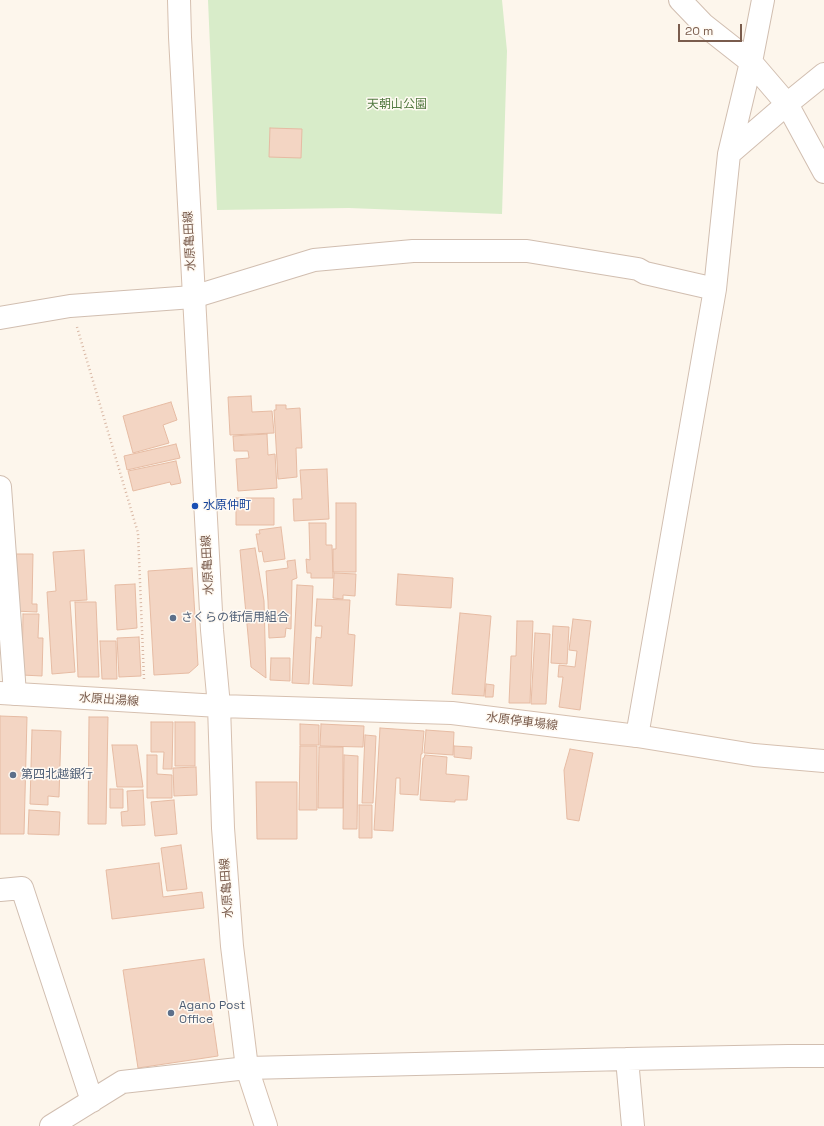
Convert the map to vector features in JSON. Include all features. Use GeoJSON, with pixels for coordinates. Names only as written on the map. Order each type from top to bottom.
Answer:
{"type":"FeatureCollection","features":[{"type":"Feature","properties":{"kind":"street","name":"水原亀田線"},"geometry":{"type":"LineString","coordinates":[[179,0],[193,297],[212,630],[219,706],[223,828],[232,946],[248,1068],[266,1126]]}},
{"type":"Feature","properties":{"kind":"street"},"geometry":{"type":"LineString","coordinates":[[680,0],[704,25],[751,62],[787,104],[824,172]]}},
{"type":"Feature","properties":{"kind":"street"},"geometry":{"type":"LineString","coordinates":[[637,736],[715,288],[729,154],[751,62],[763,0]]}},
{"type":"Feature","properties":{"kind":"street"},"geometry":{"type":"LineString","coordinates":[[729,154],[824,74]]}},
{"type":"Feature","properties":{"kind":"street"},"geometry":{"type":"LineString","coordinates":[[0,318],[70,306],[193,297],[314,260],[413,251],[527,251],[638,269],[645,273],[715,288]]}},
{"type":"Feature","properties":{"kind":"street"},"geometry":{"type":"LineString","coordinates":[[0,487],[7,693]]}},
{"type":"Feature","properties":{"kind":"street","name":"水原出湯線"},"geometry":{"type":"LineString","coordinates":[[7,693],[219,706]]}},
{"type":"Feature","properties":{"kind":"street","name":"水原停車場線"},"geometry":{"type":"LineString","coordinates":[[219,706],[452,713],[637,736],[754,755],[824,761]]}},
{"type":"Feature","properties":{"kind":"street"},"geometry":{"type":"LineString","coordinates":[[0,890],[22,888],[92,1101]]}},
{"type":"Feature","properties":{"kind":"street"},"geometry":{"type":"LineString","coordinates":[[51,1126],[122,1082],[248,1068],[824,1056]]}},
{"type":"Feature","properties":{"kind":"street"},"geometry":{"type":"LineString","coordinates":[[627,1059],[633,1126]]}},
{"type":"Feature","properties":{"kind":"path"},"geometry":{"type":"LineString","coordinates":[[70,306],[138,533],[145,702]]}},
{"type":"Feature","properties":{"kind":"green space","name":"天朝山公園"},"geometry":{"type":"Polygon","coordinates":[[[208,0],[502,0],[507,51],[502,214],[349,208],[217,210],[208,0]]]}},
{"type":"Feature","properties":{"kind":"building"},"geometry":{"type":"Polygon","coordinates":[[[270,128],[302,129],[301,158],[269,157],[270,128]]]}},
{"type":"Feature","properties":{"kind":"building"},"geometry":{"type":"Polygon","coordinates":[[[251,396],[252,412],[272,411],[274,433],[230,435],[228,397],[251,396]]]}},
{"type":"Feature","properties":{"kind":"building"},"geometry":{"type":"Polygon","coordinates":[[[171,402],[177,420],[163,425],[169,443],[133,453],[123,416],[171,402]]]}},
{"type":"Feature","properties":{"kind":"building"},"geometry":{"type":"Polygon","coordinates":[[[276,405],[286,405],[286,409],[300,408],[302,448],[296,448],[297,477],[278,479],[274,410],[276,410],[276,405]]]}},
{"type":"Feature","properties":{"kind":"building"},"geometry":{"type":"Polygon","coordinates":[[[267,434],[268,455],[275,454],[277,488],[238,491],[236,459],[249,458],[248,451],[234,451],[233,436],[267,434]]]}},
{"type":"Feature","properties":{"kind":"building"},"geometry":{"type":"Polygon","coordinates":[[[176,444],[180,458],[127,470],[124,456],[176,444]]]}},
{"type":"Feature","properties":{"kind":"building"},"geometry":{"type":"Polygon","coordinates":[[[176,461],[181,483],[171,485],[170,482],[133,491],[128,471],[176,461]]]}},
{"type":"Feature","properties":{"kind":"building"},"geometry":{"type":"Polygon","coordinates":[[[327,469],[329,519],[294,521],[293,499],[302,499],[300,470],[327,469]]]}},
{"type":"Feature","properties":{"kind":"building"},"geometry":{"type":"Polygon","coordinates":[[[236,498],[274,498],[274,525],[236,525],[236,498]]]}},
{"type":"Feature","properties":{"kind":"building"},"geometry":{"type":"Polygon","coordinates":[[[336,503],[356,503],[356,572],[333,572],[333,549],[336,549],[336,503]]]}},
{"type":"Feature","properties":{"kind":"building"},"geometry":{"type":"Polygon","coordinates":[[[309,523],[326,523],[326,545],[332,545],[333,578],[311,578],[311,573],[307,573],[306,559],[310,560],[309,523]]]}},
{"type":"Feature","properties":{"kind":"building"},"geometry":{"type":"Polygon","coordinates":[[[281,527],[285,559],[264,562],[262,551],[259,552],[256,534],[260,534],[259,530],[281,527]]]}},
{"type":"Feature","properties":{"kind":"building"},"geometry":{"type":"Polygon","coordinates":[[[255,548],[264,601],[266,678],[251,667],[240,550],[255,548]]]}},
{"type":"Feature","properties":{"kind":"building"},"geometry":{"type":"Polygon","coordinates":[[[84,550],[87,600],[70,601],[75,672],[52,674],[47,592],[56,591],[53,552],[84,550]]]}},
{"type":"Feature","properties":{"kind":"building"},"geometry":{"type":"Polygon","coordinates":[[[15,554],[33,554],[32,604],[37,604],[37,612],[14,611],[15,554]]]}},
{"type":"Feature","properties":{"kind":"building"},"geometry":{"type":"Polygon","coordinates":[[[295,560],[297,578],[292,580],[291,629],[286,628],[285,637],[269,638],[266,571],[288,568],[287,561],[295,560]]]}},
{"type":"Feature","properties":{"kind":"building","name":"さくらの街信用組合"},"geometry":{"type":"Polygon","coordinates":[[[192,568],[198,665],[189,673],[154,675],[148,571],[192,568]]]}},
{"type":"Feature","properties":{"kind":"building"},"geometry":{"type":"Polygon","coordinates":[[[334,573],[356,574],[355,596],[343,595],[343,599],[333,598],[334,573]]]}},
{"type":"Feature","properties":{"kind":"building"},"geometry":{"type":"Polygon","coordinates":[[[398,574],[453,578],[451,608],[396,605],[398,574]]]}},
{"type":"Feature","properties":{"kind":"building"},"geometry":{"type":"Polygon","coordinates":[[[135,584],[137,628],[117,630],[115,585],[135,584]]]}},
{"type":"Feature","properties":{"kind":"building"},"geometry":{"type":"Polygon","coordinates":[[[297,585],[313,586],[309,684],[292,683],[297,585]]]}},
{"type":"Feature","properties":{"kind":"building"},"geometry":{"type":"Polygon","coordinates":[[[317,599],[350,600],[348,634],[355,635],[352,686],[313,684],[316,637],[321,638],[322,626],[315,626],[317,599]]]}},
{"type":"Feature","properties":{"kind":"building"},"geometry":{"type":"Polygon","coordinates":[[[75,602],[96,602],[99,677],[78,677],[75,602]]]}},
{"type":"Feature","properties":{"kind":"building"},"geometry":{"type":"Polygon","coordinates":[[[460,613],[491,616],[484,696],[452,694],[460,613]]]}},
{"type":"Feature","properties":{"kind":"building"},"geometry":{"type":"Polygon","coordinates":[[[23,614],[39,614],[38,638],[43,638],[42,676],[22,675],[23,614]]]}},
{"type":"Feature","properties":{"kind":"building"},"geometry":{"type":"Polygon","coordinates":[[[573,619],[591,621],[580,710],[559,707],[563,677],[558,677],[559,665],[575,667],[577,651],[569,650],[573,619]]]}},
{"type":"Feature","properties":{"kind":"building"},"geometry":{"type":"Polygon","coordinates":[[[517,621],[533,621],[530,703],[509,703],[511,656],[516,656],[517,621]]]}},
{"type":"Feature","properties":{"kind":"building"},"geometry":{"type":"Polygon","coordinates":[[[553,626],[569,627],[567,664],[551,663],[553,626]]]}},
{"type":"Feature","properties":{"kind":"building"},"geometry":{"type":"Polygon","coordinates":[[[535,633],[550,634],[546,704],[531,704],[535,633]]]}},
{"type":"Feature","properties":{"kind":"building"},"geometry":{"type":"Polygon","coordinates":[[[139,637],[141,676],[119,677],[117,638],[139,637]]]}},
{"type":"Feature","properties":{"kind":"building"},"geometry":{"type":"Polygon","coordinates":[[[100,641],[116,641],[117,679],[102,679],[100,641]]]}},
{"type":"Feature","properties":{"kind":"building"},"geometry":{"type":"Polygon","coordinates":[[[271,658],[290,658],[290,681],[270,680],[271,658]]]}},
{"type":"Feature","properties":{"kind":"building"},"geometry":{"type":"Polygon","coordinates":[[[486,684],[494,685],[493,697],[485,697],[486,684]]]}},
{"type":"Feature","properties":{"kind":"building","name":"第四北越銀行"},"geometry":{"type":"Polygon","coordinates":[[[0,716],[27,717],[24,834],[0,834],[0,716]]]}},
{"type":"Feature","properties":{"kind":"building"},"geometry":{"type":"Polygon","coordinates":[[[89,717],[108,717],[106,824],[88,824],[89,717]]]}},
{"type":"Feature","properties":{"kind":"building"},"geometry":{"type":"Polygon","coordinates":[[[151,722],[173,722],[172,769],[163,769],[164,752],[151,752],[151,722]]]}},
{"type":"Feature","properties":{"kind":"building"},"geometry":{"type":"Polygon","coordinates":[[[175,722],[195,722],[195,766],[175,766],[175,722]]]}},
{"type":"Feature","properties":{"kind":"building"},"geometry":{"type":"Polygon","coordinates":[[[300,724],[319,725],[319,745],[300,745],[300,724]]]}},
{"type":"Feature","properties":{"kind":"building"},"geometry":{"type":"Polygon","coordinates":[[[321,724],[364,726],[363,747],[320,746],[321,724]]]}},
{"type":"Feature","properties":{"kind":"building"},"geometry":{"type":"Polygon","coordinates":[[[380,728],[424,731],[418,795],[400,794],[400,778],[396,778],[393,831],[374,830],[380,728]]]}},
{"type":"Feature","properties":{"kind":"building"},"geometry":{"type":"Polygon","coordinates":[[[32,730],[61,731],[59,797],[48,796],[48,805],[30,804],[32,730]]]}},
{"type":"Feature","properties":{"kind":"building"},"geometry":{"type":"Polygon","coordinates":[[[426,730],[454,732],[453,755],[424,753],[426,730]]]}},
{"type":"Feature","properties":{"kind":"building"},"geometry":{"type":"Polygon","coordinates":[[[365,735],[376,736],[373,803],[362,803],[365,735]]]}},
{"type":"Feature","properties":{"kind":"building"},"geometry":{"type":"Polygon","coordinates":[[[112,745],[137,745],[143,787],[117,787],[112,745]]]}},
{"type":"Feature","properties":{"kind":"building"},"geometry":{"type":"Polygon","coordinates":[[[300,746],[317,746],[317,810],[299,810],[300,746]]]}},
{"type":"Feature","properties":{"kind":"building"},"geometry":{"type":"Polygon","coordinates":[[[454,746],[472,747],[471,759],[454,757],[454,746]]]}},
{"type":"Feature","properties":{"kind":"building"},"geometry":{"type":"Polygon","coordinates":[[[319,747],[343,747],[343,808],[318,808],[319,747]]]}},
{"type":"Feature","properties":{"kind":"building"},"geometry":{"type":"Polygon","coordinates":[[[570,749],[593,753],[579,821],[567,819],[564,770],[570,749]]]}},
{"type":"Feature","properties":{"kind":"building"},"geometry":{"type":"Polygon","coordinates":[[[147,755],[157,755],[157,774],[172,775],[172,798],[147,798],[147,755]]]}},
{"type":"Feature","properties":{"kind":"building"},"geometry":{"type":"Polygon","coordinates":[[[344,755],[358,756],[357,829],[343,829],[344,755]]]}},
{"type":"Feature","properties":{"kind":"building"},"geometry":{"type":"Polygon","coordinates":[[[425,755],[447,757],[446,774],[469,776],[467,800],[455,800],[455,802],[420,800],[423,758],[425,755]]]}},
{"type":"Feature","properties":{"kind":"building"},"geometry":{"type":"Polygon","coordinates":[[[196,767],[197,795],[174,796],[173,768],[196,767]]]}},
{"type":"Feature","properties":{"kind":"building"},"geometry":{"type":"Polygon","coordinates":[[[256,782],[297,782],[297,839],[257,839],[256,782]]]}},
{"type":"Feature","properties":{"kind":"building"},"geometry":{"type":"Polygon","coordinates":[[[110,789],[123,789],[123,808],[110,808],[110,789]]]}},
{"type":"Feature","properties":{"kind":"building"},"geometry":{"type":"Polygon","coordinates":[[[143,790],[145,825],[122,826],[121,812],[128,811],[127,791],[143,790]]]}},
{"type":"Feature","properties":{"kind":"building"},"geometry":{"type":"Polygon","coordinates":[[[174,800],[177,834],[155,836],[151,802],[174,800]]]}},
{"type":"Feature","properties":{"kind":"building"},"geometry":{"type":"Polygon","coordinates":[[[359,805],[372,805],[372,838],[359,838],[359,805]]]}},
{"type":"Feature","properties":{"kind":"building"},"geometry":{"type":"Polygon","coordinates":[[[29,810],[60,812],[59,835],[28,834],[29,810]]]}},
{"type":"Feature","properties":{"kind":"building"},"geometry":{"type":"Polygon","coordinates":[[[181,845],[187,889],[167,891],[161,848],[181,845]]]}},
{"type":"Feature","properties":{"kind":"building"},"geometry":{"type":"Polygon","coordinates":[[[159,863],[163,897],[202,892],[204,908],[112,919],[106,870],[159,863]]]}},
{"type":"Feature","properties":{"kind":"building"},"geometry":{"type":"Polygon","coordinates":[[[204,959],[218,1056],[138,1068],[123,970],[204,959]]]}},
{"type":"Feature","properties":{"kind":"place","name":"水原仲町"},"geometry":{"type":"Point","coordinates":[195,506]}},
{"type":"Feature","properties":{"kind":"place","name":"さくらの街信用組合"},"geometry":{"type":"Point","coordinates":[173,618]}},
{"type":"Feature","properties":{"kind":"place","name":"第四北越銀行"},"geometry":{"type":"Point","coordinates":[13,775]}},
{"type":"Feature","properties":{"kind":"place","name":"Agano Post Office"},"geometry":{"type":"Point","coordinates":[171,1013]}}]}
